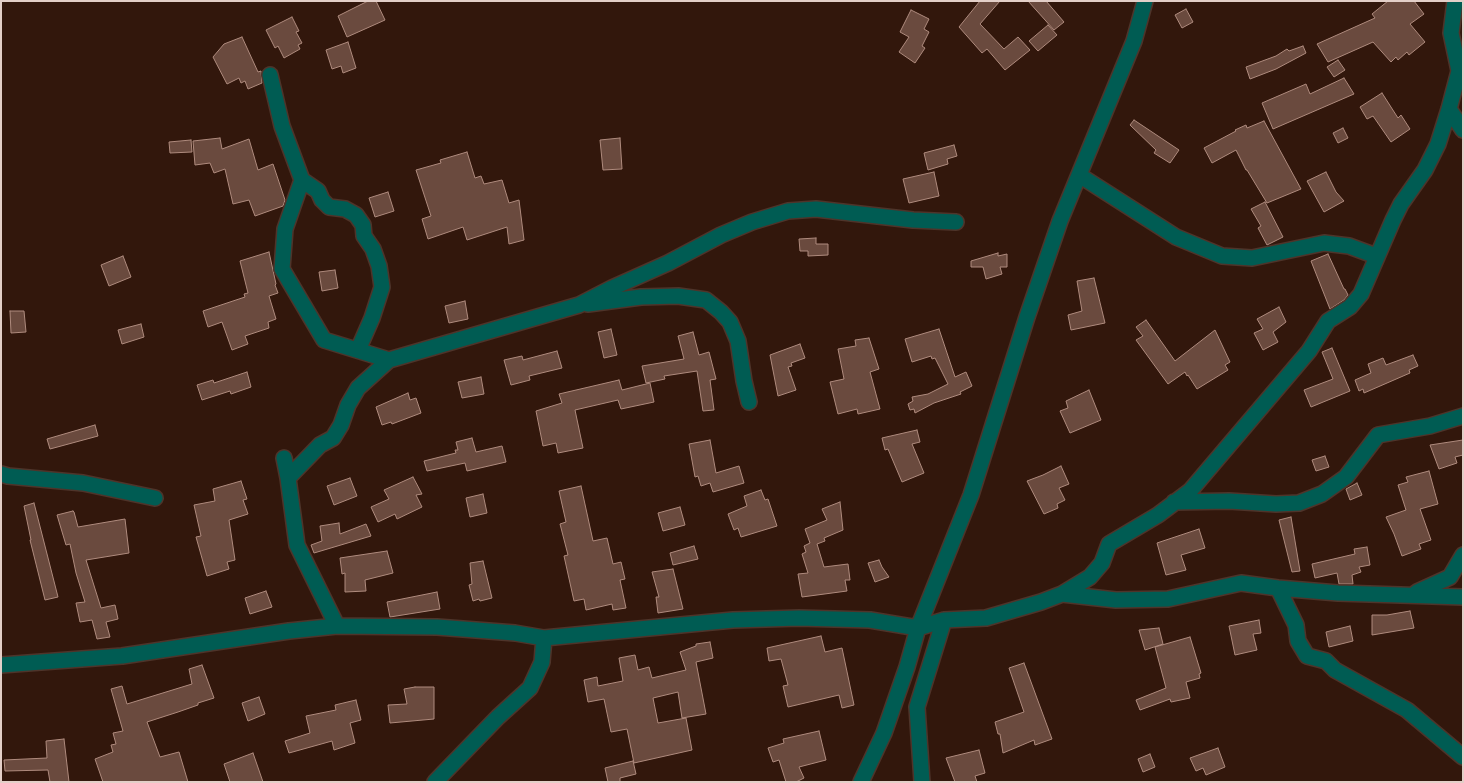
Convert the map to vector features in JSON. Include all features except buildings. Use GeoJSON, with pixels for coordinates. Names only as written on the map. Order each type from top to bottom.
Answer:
{"type":"FeatureCollection","features":[{"type":"Feature","properties":{"kind":"street"},"geometry":{"type":"LineString","coordinates":[[861,782],[884,733],[907,668],[918,628],[971,495],[1027,317],[1060,221],[1134,41],[1145,1]]}},
{"type":"Feature","properties":{"kind":"street"},"geometry":{"type":"LineString","coordinates":[[1,665],[122,656],[290,631],[337,626],[437,626],[515,632],[544,638],[771,618],[870,620],[918,628],[944,620],[986,618],[1062,594],[1090,577],[1102,563],[1109,544],[1158,515],[1190,491],[1294,370],[1328,321],[1350,307],[1361,294],[1376,256],[1401,204],[1425,170],[1438,144],[1459,71],[1451,32],[1455,1]]}},
{"type":"Feature","properties":{"kind":"street"},"geometry":{"type":"LineString","coordinates":[[270,75],[282,126],[302,180],[318,191],[322,200],[329,207],[345,209],[356,215],[363,225],[364,236],[373,249],[379,266],[382,287],[372,318],[358,350]]}},
{"type":"Feature","properties":{"kind":"street"},"geometry":{"type":"LineString","coordinates":[[1449,109],[1463,130]]}},
{"type":"Feature","properties":{"kind":"street"},"geometry":{"type":"LineString","coordinates":[[1079,176],[1176,237],[1222,256],[1252,258],[1324,243],[1349,246],[1376,256]]}},
{"type":"Feature","properties":{"kind":"street"},"geometry":{"type":"LineString","coordinates":[[302,180],[285,229],[282,269],[324,340],[389,360]]}},
{"type":"Feature","properties":{"kind":"street"},"geometry":{"type":"LineString","coordinates":[[579,305],[668,263],[721,235],[752,222],[788,211],[816,209],[913,220],[956,222]]}},
{"type":"Feature","properties":{"kind":"street"},"geometry":{"type":"LineString","coordinates":[[288,478],[320,445],[333,438],[358,388],[389,360],[579,305],[641,297],[678,296],[706,300],[730,322],[738,341],[749,402]]}},
{"type":"Feature","properties":{"kind":"street"},"geometry":{"type":"LineString","coordinates":[[1173,502],[1299,503],[1322,494],[1346,477],[1378,436],[1430,426],[1463,416]]}},
{"type":"Feature","properties":{"kind":"street"},"geometry":{"type":"LineString","coordinates":[[284,458],[297,545],[337,626]]}},
{"type":"Feature","properties":{"kind":"street"},"geometry":{"type":"LineString","coordinates":[[1,462],[4,475],[83,483],[155,498]]}},
{"type":"Feature","properties":{"kind":"street"},"geometry":{"type":"LineString","coordinates":[[1411,594],[1450,577],[1463,555]]}},
{"type":"Feature","properties":{"kind":"street"},"geometry":{"type":"LineString","coordinates":[[1062,594],[1116,600],[1168,599],[1241,583],[1338,593],[1463,597]]}},
{"type":"Feature","properties":{"kind":"street"},"geometry":{"type":"LineString","coordinates":[[1278,588],[1296,625],[1298,641],[1307,656],[1326,662],[1335,670],[1406,710],[1463,757]]}},
{"type":"Feature","properties":{"kind":"street"},"geometry":{"type":"LineString","coordinates":[[922,782],[916,707],[944,620]]}},
{"type":"Feature","properties":{"kind":"street"},"geometry":{"type":"LineString","coordinates":[[435,782],[498,717],[530,688],[542,662],[544,638]]}}]}
